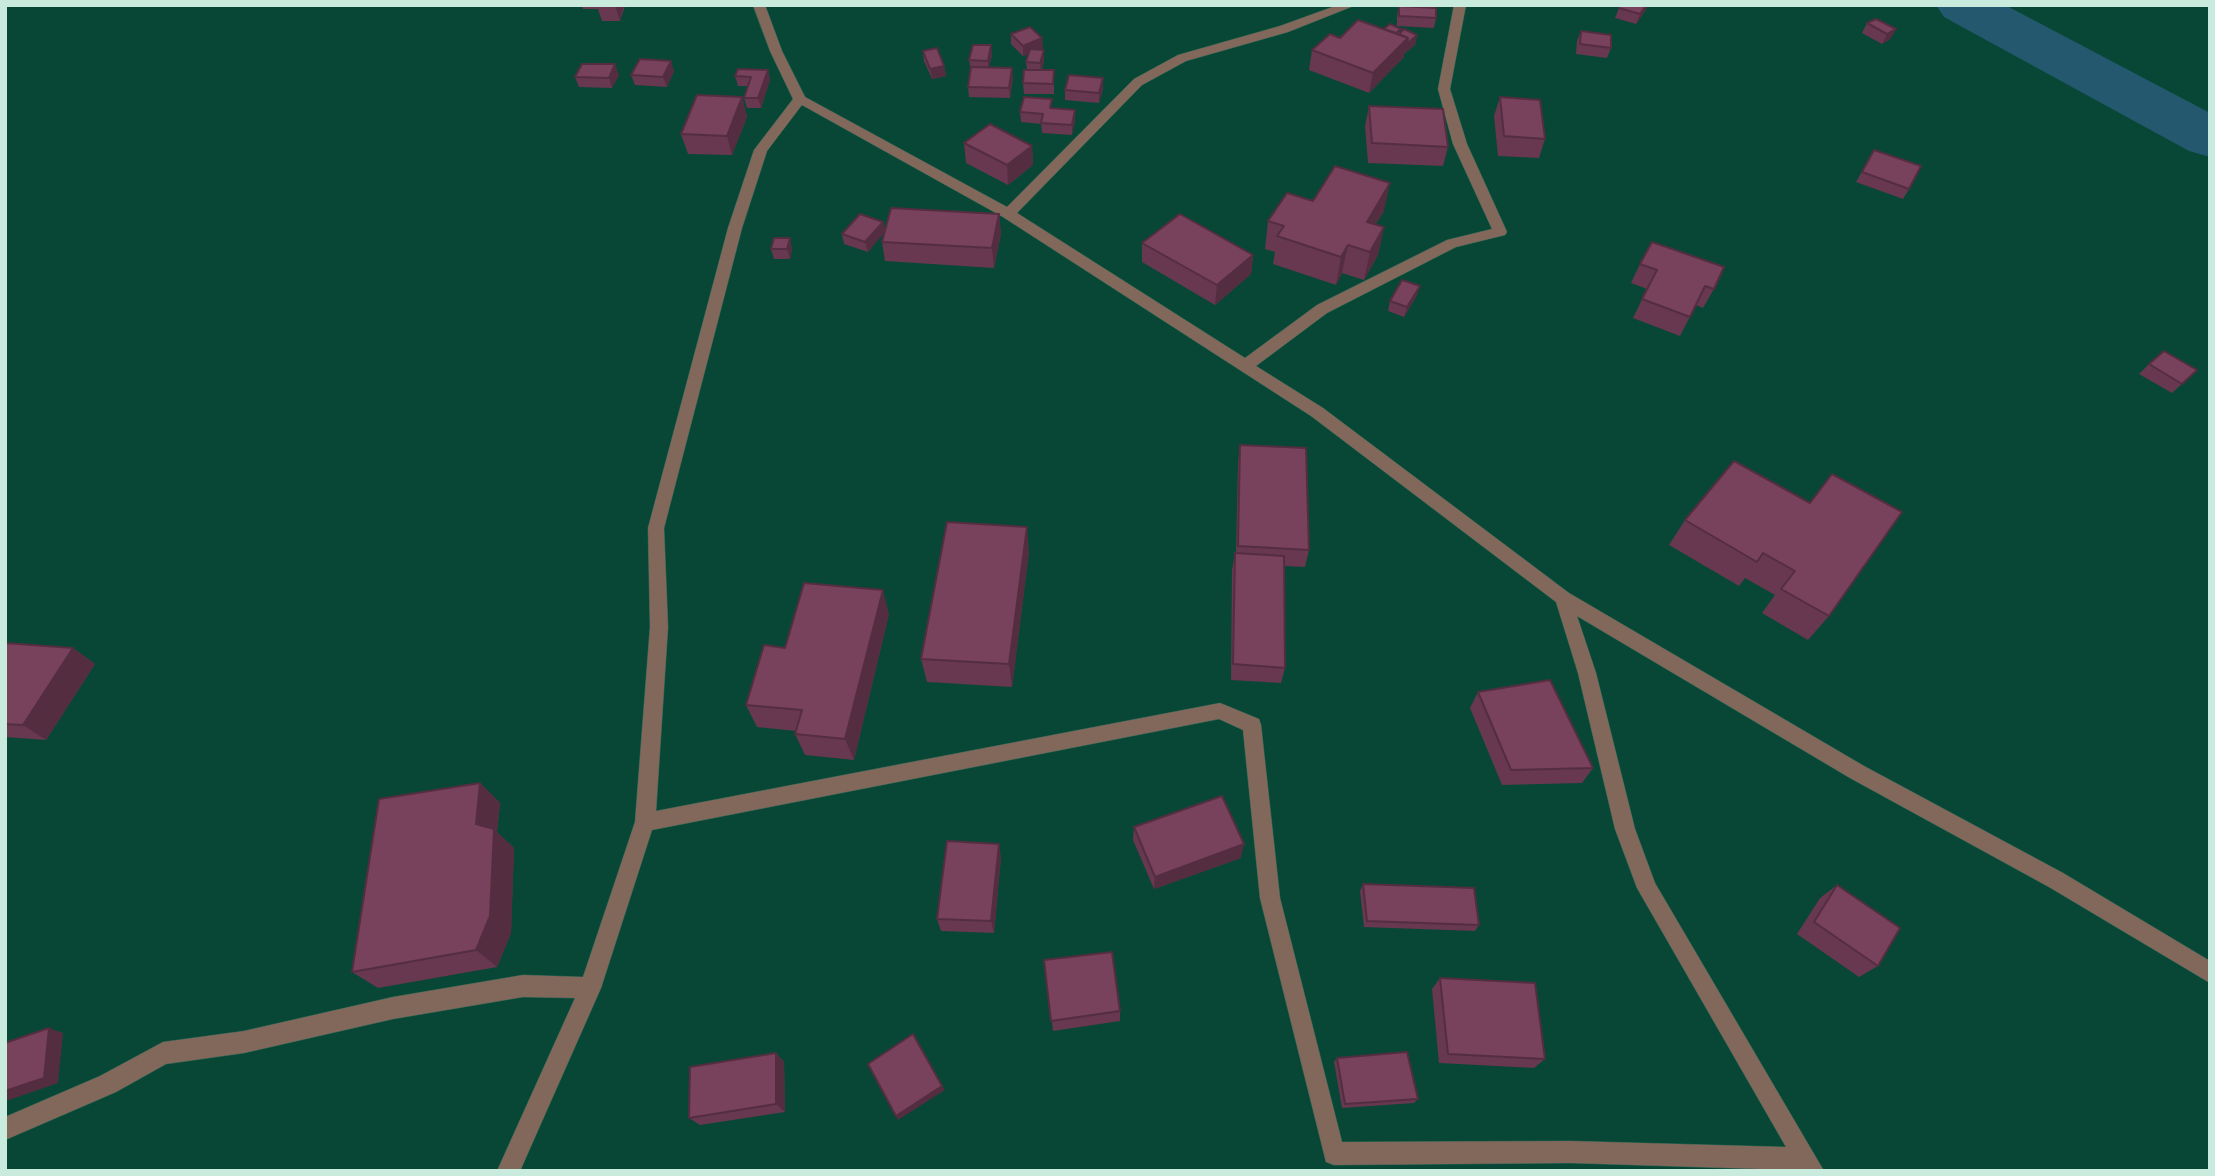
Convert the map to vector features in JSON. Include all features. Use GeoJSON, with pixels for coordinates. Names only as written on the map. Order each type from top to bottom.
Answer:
{"type":"FeatureCollection","features":[{"type":"Feature","properties":{"kind":"street"},"geometry":{"type":"LineString","coordinates":[[759,5],[776,51],[800,99],[1007,214],[1317,412],[1563,598],[1857,772],[2056,880],[2210,973]]}},
{"type":"Feature","properties":{"kind":"street"},"geometry":{"type":"LineString","coordinates":[[1007,214],[1138,82],[1164,65],[1284,29],[1350,5]]}},
{"type":"Feature","properties":{"kind":"street"},"geometry":{"type":"LineString","coordinates":[[1245,366],[1322,309],[1452,243],[1500,232],[1460,144],[1444,89],[1460,5]]}},
{"type":"Feature","properties":{"kind":"street"},"geometry":{"type":"LineString","coordinates":[[508,1171],[590,988],[645,822],[659,627],[656,528],[692,383],[739,215],[761,149],[800,99]]}},
{"type":"Feature","properties":{"kind":"street"},"geometry":{"type":"LineString","coordinates":[[1563,598],[1587,673],[1625,829],[1647,888],[1809,1165]]}},
{"type":"Feature","properties":{"kind":"street"},"geometry":{"type":"LineString","coordinates":[[645,822],[1220,711],[1252,725],[1270,898],[1334,1154],[1482,1150],[1631,1151],[1809,1165]]}},
{"type":"Feature","properties":{"kind":"street"},"geometry":{"type":"LineString","coordinates":[[5,1129],[108,1084],[163,1053],[244,1042],[393,1008],[523,986],[590,988]]}},
{"type":"Feature","properties":{"kind":"building"},"geometry":{"type":"Polygon","coordinates":[[[1620,5],[1646,5],[1640,14],[1619,8],[1620,5]]]}},
{"type":"Feature","properties":{"kind":"building"},"geometry":{"type":"Polygon","coordinates":[[[1399,6],[1436,8],[1436,18],[1399,16],[1399,6]]]}},
{"type":"Feature","properties":{"kind":"building"},"geometry":{"type":"Polygon","coordinates":[[[1876,19],[1896,29],[1887,34],[1867,23],[1876,19]]]}},
{"type":"Feature","properties":{"kind":"building"},"geometry":{"type":"Polygon","coordinates":[[[1358,20],[1408,38],[1373,73],[1312,50],[1330,34],[1340,38],[1358,20]]]}},
{"type":"Feature","properties":{"kind":"building"},"geometry":{"type":"Polygon","coordinates":[[[1390,24],[1401,29],[1396,33],[1384,29],[1390,24]]]}},
{"type":"Feature","properties":{"kind":"building"},"geometry":{"type":"Polygon","coordinates":[[[1030,27],[1042,38],[1023,46],[1011,34],[1030,27]]]}},
{"type":"Feature","properties":{"kind":"building"},"geometry":{"type":"Polygon","coordinates":[[[1404,29],[1417,35],[1407,44],[1408,38],[1399,34],[1404,29]]]}},
{"type":"Feature","properties":{"kind":"building"},"geometry":{"type":"Polygon","coordinates":[[[1581,31],[1611,35],[1611,48],[1580,44],[1581,31]]]}},
{"type":"Feature","properties":{"kind":"building"},"geometry":{"type":"Polygon","coordinates":[[[973,45],[991,45],[988,61],[969,60],[973,45]]]}},
{"type":"Feature","properties":{"kind":"building"},"geometry":{"type":"Polygon","coordinates":[[[937,48],[944,66],[930,69],[923,51],[937,48]]]}},
{"type":"Feature","properties":{"kind":"building"},"geometry":{"type":"Polygon","coordinates":[[[1030,49],[1044,50],[1040,63],[1026,62],[1030,49]]]}},
{"type":"Feature","properties":{"kind":"building"},"geometry":{"type":"Polygon","coordinates":[[[640,59],[671,61],[663,77],[631,75],[640,59]]]}},
{"type":"Feature","properties":{"kind":"building"},"geometry":{"type":"Polygon","coordinates":[[[582,64],[615,64],[609,78],[575,77],[582,64]]]}},
{"type":"Feature","properties":{"kind":"building"},"geometry":{"type":"Polygon","coordinates":[[[971,67],[1012,68],[1009,88],[968,87],[971,67]]]}},
{"type":"Feature","properties":{"kind":"building"},"geometry":{"type":"Polygon","coordinates":[[[738,69],[768,70],[758,98],[744,98],[751,77],[735,76],[738,69]]]}},
{"type":"Feature","properties":{"kind":"building"},"geometry":{"type":"Polygon","coordinates":[[[1024,70],[1054,70],[1053,84],[1023,83],[1024,70]]]}},
{"type":"Feature","properties":{"kind":"building"},"geometry":{"type":"Polygon","coordinates":[[[1069,75],[1103,78],[1099,93],[1065,90],[1069,75]]]}},
{"type":"Feature","properties":{"kind":"building"},"geometry":{"type":"Polygon","coordinates":[[[697,95],[742,97],[727,136],[681,134],[697,95]]]}},
{"type":"Feature","properties":{"kind":"building"},"geometry":{"type":"Polygon","coordinates":[[[1024,97],[1052,99],[1050,108],[1075,110],[1072,125],[1041,123],[1043,114],[1020,112],[1024,97]]]}},
{"type":"Feature","properties":{"kind":"building"},"geometry":{"type":"Polygon","coordinates":[[[1500,97],[1540,100],[1545,139],[1504,136],[1500,97]]]}},
{"type":"Feature","properties":{"kind":"building"},"geometry":{"type":"Polygon","coordinates":[[[1369,106],[1443,109],[1448,147],[1372,143],[1369,106]]]}},
{"type":"Feature","properties":{"kind":"building"},"geometry":{"type":"Polygon","coordinates":[[[990,124],[1032,146],[1007,165],[964,143],[990,124]]]}},
{"type":"Feature","properties":{"kind":"building"},"geometry":{"type":"Polygon","coordinates":[[[1874,150],[1921,166],[1909,189],[1862,172],[1874,150]]]}},
{"type":"Feature","properties":{"kind":"building"},"geometry":{"type":"Polygon","coordinates":[[[1335,166],[1390,183],[1367,222],[1384,227],[1370,252],[1348,245],[1341,257],[1277,236],[1284,226],[1268,221],[1287,193],[1313,201],[1335,166]]]}},
{"type":"Feature","properties":{"kind":"building"},"geometry":{"type":"Polygon","coordinates":[[[891,208],[999,214],[992,248],[882,242],[891,208]]]}},
{"type":"Feature","properties":{"kind":"building"},"geometry":{"type":"Polygon","coordinates":[[[860,214],[883,222],[865,242],[842,234],[860,214]]]}},
{"type":"Feature","properties":{"kind":"building"},"geometry":{"type":"Polygon","coordinates":[[[1180,214],[1253,255],[1217,285],[1142,243],[1180,214]]]}},
{"type":"Feature","properties":{"kind":"building"},"geometry":{"type":"Polygon","coordinates":[[[774,238],[790,238],[787,249],[771,249],[774,238]]]}},
{"type":"Feature","properties":{"kind":"building"},"geometry":{"type":"Polygon","coordinates":[[[1652,242],[1724,267],[1714,289],[1705,286],[1690,317],[1642,299],[1657,270],[1640,264],[1652,242]]]}},
{"type":"Feature","properties":{"kind":"building"},"geometry":{"type":"Polygon","coordinates":[[[1402,280],[1420,286],[1407,307],[1390,301],[1402,280]]]}},
{"type":"Feature","properties":{"kind":"building"},"geometry":{"type":"Polygon","coordinates":[[[2164,351],[2197,370],[2182,384],[2149,364],[2164,351]]]}},
{"type":"Feature","properties":{"kind":"building"},"geometry":{"type":"Polygon","coordinates":[[[1240,445],[1306,448],[1309,550],[1238,546],[1240,445]]]}},
{"type":"Feature","properties":{"kind":"building"},"geometry":{"type":"Polygon","coordinates":[[[1734,461],[1810,503],[1832,474],[1902,512],[1829,616],[1781,589],[1795,571],[1763,553],[1757,562],[1685,520],[1734,461]]]}},
{"type":"Feature","properties":{"kind":"building"},"geometry":{"type":"Polygon","coordinates":[[[947,522],[1027,527],[1009,664],[921,659],[947,522]]]}},
{"type":"Feature","properties":{"kind":"building"},"geometry":{"type":"Polygon","coordinates":[[[1235,553],[1284,556],[1285,668],[1233,664],[1235,553]]]}},
{"type":"Feature","properties":{"kind":"building"},"geometry":{"type":"Polygon","coordinates":[[[804,583],[883,590],[845,739],[795,734],[802,710],[746,705],[764,645],[785,648],[804,583]]]}},
{"type":"Feature","properties":{"kind":"building"},"geometry":{"type":"Polygon","coordinates":[[[5,643],[73,648],[23,725],[5,724],[5,643]]]}},
{"type":"Feature","properties":{"kind":"building"},"geometry":{"type":"Polygon","coordinates":[[[1550,680],[1593,768],[1511,770],[1478,692],[1550,680]]]}},
{"type":"Feature","properties":{"kind":"building"},"geometry":{"type":"Polygon","coordinates":[[[480,783],[476,824],[494,829],[490,916],[476,950],[352,972],[379,799],[480,783]]]}},
{"type":"Feature","properties":{"kind":"building"},"geometry":{"type":"Polygon","coordinates":[[[1222,796],[1244,844],[1155,877],[1134,827],[1222,796]]]}},
{"type":"Feature","properties":{"kind":"building"},"geometry":{"type":"Polygon","coordinates":[[[947,841],[999,844],[991,921],[937,919],[947,841]]]}},
{"type":"Feature","properties":{"kind":"building"},"geometry":{"type":"Polygon","coordinates":[[[1363,884],[1474,888],[1479,925],[1367,921],[1363,884]]]}},
{"type":"Feature","properties":{"kind":"building"},"geometry":{"type":"Polygon","coordinates":[[[1837,885],[1900,928],[1878,966],[1814,922],[1837,885]]]}},
{"type":"Feature","properties":{"kind":"building"},"geometry":{"type":"Polygon","coordinates":[[[1112,952],[1120,1011],[1051,1021],[1044,960],[1112,952]]]}},
{"type":"Feature","properties":{"kind":"building"},"geometry":{"type":"Polygon","coordinates":[[[1440,978],[1535,983],[1545,1059],[1448,1054],[1440,978]]]}},
{"type":"Feature","properties":{"kind":"building"},"geometry":{"type":"Polygon","coordinates":[[[49,1028],[44,1078],[5,1091],[5,1043],[49,1028]]]}},
{"type":"Feature","properties":{"kind":"building"},"geometry":{"type":"Polygon","coordinates":[[[913,1034],[942,1086],[896,1116],[868,1064],[913,1034]]]}},
{"type":"Feature","properties":{"kind":"building"},"geometry":{"type":"Polygon","coordinates":[[[1407,1052],[1418,1099],[1345,1104],[1337,1058],[1407,1052]]]}},
{"type":"Feature","properties":{"kind":"building"},"geometry":{"type":"Polygon","coordinates":[[[776,1053],[776,1104],[689,1118],[690,1067],[776,1053]]]}},
{"type":"Feature","properties":{"kind":"waterway"},"geometry":{"type":"LineString","coordinates":[[1963,5],[2210,138]]}}]}
